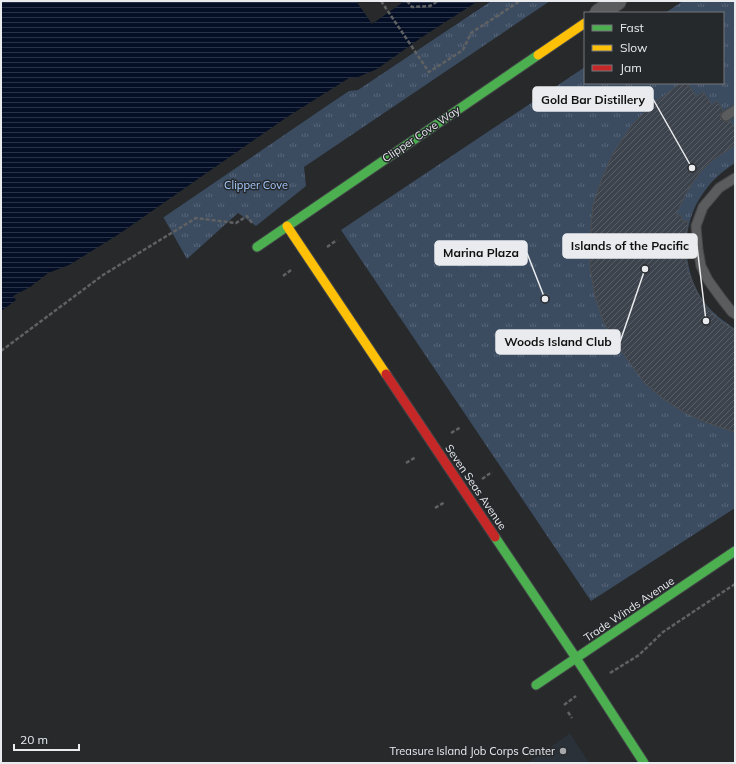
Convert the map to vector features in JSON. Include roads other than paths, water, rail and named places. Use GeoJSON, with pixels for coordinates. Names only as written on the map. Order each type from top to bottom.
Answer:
{"type":"FeatureCollection","features":[{"type":"Feature","properties":{"kind":"street"},"geometry":{"type":"LineString","coordinates":[[600,12],[617,1]]}},
{"type":"Feature","properties":{"kind":"street","name":"Clipper Cove Way"},"geometry":{"type":"LineString","coordinates":[[257,246],[584,24]]}},
{"type":"Feature","properties":{"kind":"street","name":"Seven Seas Avenue"},"geometry":{"type":"LineString","coordinates":[[287,226],[576,658],[644,763]]}},
{"type":"Feature","properties":{"kind":"street","name":"Trade Winds Avenue"},"geometry":{"type":"LineString","coordinates":[[536,685],[735,552]]}},
{"type":"Feature","properties":{"kind":"lane"},"geometry":{"type":"LineString","coordinates":[[726,116],[735,110]]}},
{"type":"Feature","properties":{"kind":"lane"},"geometry":{"type":"LineString","coordinates":[[735,178],[719,188],[703,207],[696,226],[701,266],[708,280],[735,314]]}},
{"type":"Feature","properties":{"kind":"place","name":"Gold Bar Distillery"},"geometry":{"type":"Point","coordinates":[692,168]}},
{"type":"Feature","properties":{"kind":"place","name":"Woods Island Club"},"geometry":{"type":"Point","coordinates":[645,269]}},
{"type":"Feature","properties":{"kind":"place","name":"Marina Plaza"},"geometry":{"type":"Point","coordinates":[545,299]}},
{"type":"Feature","properties":{"kind":"place","name":"Islands of the Pacific"},"geometry":{"type":"Point","coordinates":[706,321]}},
{"type":"Feature","properties":{"kind":"place","name":"Treasure Island Job Corps Center"},"geometry":{"type":"Point","coordinates":[563,751]}},
{"type":"Feature","properties":{"kind":"park label","name":"Clipper Cove"},"geometry":{"type":"Point","coordinates":[256,185]}}]}
